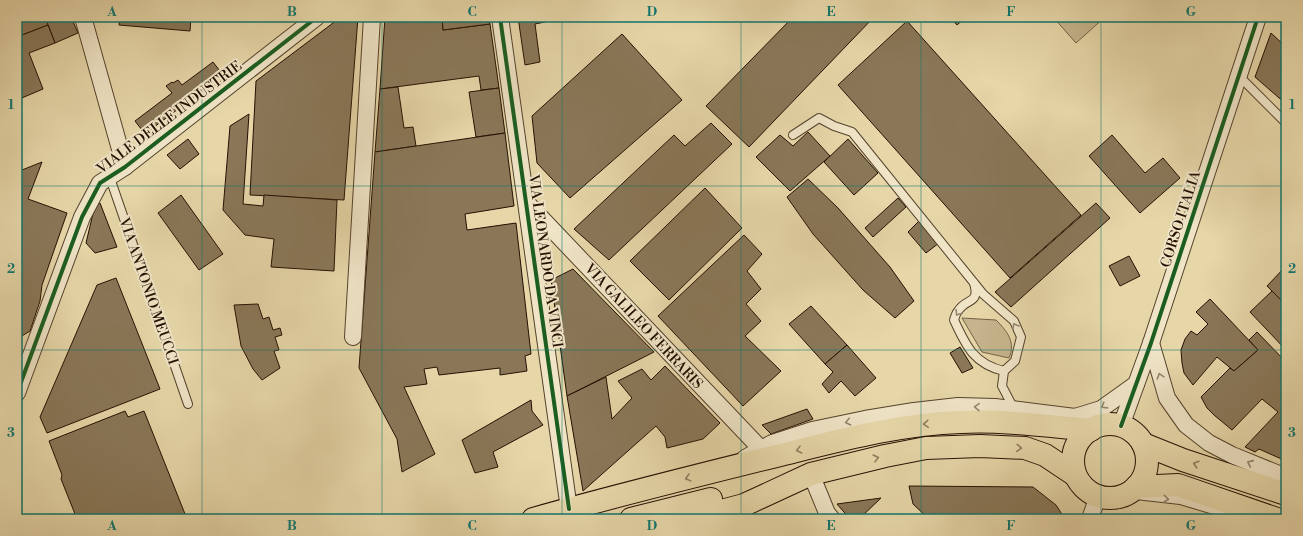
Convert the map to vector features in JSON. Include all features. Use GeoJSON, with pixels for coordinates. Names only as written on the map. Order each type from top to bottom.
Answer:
{"type":"FeatureCollection","features":[{"type":"Feature","properties":{"kind":"highway"},"geometry":{"type":"LineString","coordinates":[[533,519],[726,468],[870,433],[918,425],[960,422],[995,422],[1090,430]]}},
{"type":"Feature","properties":{"kind":"highway"},"geometry":{"type":"LineString","coordinates":[[1132,491],[1143,478],[1147,467],[1147,455],[1143,444],[1136,435],[1127,428],[1116,424],[1102,425],[1090,430],[1081,438],[1074,449],[1072,462],[1075,475],[1082,486],[1092,494],[1104,498],[1116,498],[1132,491],[1178,485],[1277,519]]}},
{"type":"Feature","properties":{"kind":"highway"},"geometry":{"type":"LineString","coordinates":[[1143,444],[1183,460],[1286,494]]}},
{"type":"Feature","properties":{"kind":"highway"},"geometry":{"type":"LineString","coordinates":[[631,519],[885,456],[919,450],[980,446],[1025,448],[1045,455],[1075,475]]}},
{"type":"Feature","properties":{"kind":"highway"},"geometry":{"type":"LineString","coordinates":[[691,519],[744,505],[811,474]]}},
{"type":"Feature","properties":{"kind":"street"},"geometry":{"type":"LineString","coordinates":[[84,17],[125,166]]}},
{"type":"Feature","properties":{"kind":"street","name":"VIALE DELLE INDUSTRIE"},"geometry":{"type":"LineString","coordinates":[[17,394],[82,218],[100,183],[110,178],[317,17]]}},
{"type":"Feature","properties":{"kind":"street"},"geometry":{"type":"LineString","coordinates":[[353,337],[372,17]]}},
{"type":"Feature","properties":{"kind":"street","name":"VIA LEONARDO DA VINCI"},"geometry":{"type":"LineString","coordinates":[[500,17],[569,509]]}},
{"type":"Feature","properties":{"kind":"street","name":"CORSO ITALIA"},"geometry":{"type":"LineString","coordinates":[[1121,426],[1151,343],[1258,17]]}},
{"type":"Feature","properties":{"kind":"street","name":"VIA GALILEO FERRARIS"},"geometry":{"type":"LineString","coordinates":[[527,203],[760,450]]}},
{"type":"Feature","properties":{"kind":"street"},"geometry":{"type":"LineString","coordinates":[[1151,343],[1167,398],[1186,425],[1210,443],[1226,452],[1286,477]]}},
{"type":"Feature","properties":{"kind":"street"},"geometry":{"type":"LineString","coordinates":[[726,468],[772,443],[812,430],[865,419],[958,406],[995,407],[1075,417],[1101,409],[1136,384]]}},
{"type":"Feature","properties":{"kind":"street"},"geometry":{"type":"LineString","coordinates":[[811,474],[827,517]]}},
{"type":"Feature","properties":{"kind":"street"},"geometry":{"type":"LineString","coordinates":[[1090,519],[1098,496]]}},
{"type":"Feature","properties":{"kind":"lane"},"geometry":{"type":"LineString","coordinates":[[1239,76],[1286,123]]}},
{"type":"Feature","properties":{"kind":"lane"},"geometry":{"type":"LineString","coordinates":[[793,135],[819,118],[834,126],[852,132],[983,294],[1014,321],[1021,337],[1015,362],[1004,371],[1002,386],[1014,409]]}},
{"type":"Feature","properties":{"kind":"lane","name":"VIA ANTONIO MEUCCI"},"geometry":{"type":"LineString","coordinates":[[110,178],[188,404]]}},
{"type":"Feature","properties":{"kind":"lane"},"geometry":{"type":"LineString","coordinates":[[974,283],[976,293],[975,298],[957,311],[954,320],[962,339],[977,360],[991,368],[1004,371]]}},
{"type":"Feature","properties":{"kind":"lane"},"geometry":{"type":"LineString","coordinates":[[1132,491],[1180,500],[1244,519]]}},
{"type":"Feature","properties":{"kind":"shaded area"},"geometry":{"type":"Polygon","coordinates":[[[1053,17],[1105,17],[1076,43],[1053,17]]]}},
{"type":"Feature","properties":{"kind":"shaded area"},"geometry":{"type":"Polygon","coordinates":[[[962,318],[996,320],[1004,328],[1011,342],[1011,352],[1009,358],[982,352],[962,318]]]}},
{"type":"Feature","properties":{"kind":"building"},"geometry":{"type":"Polygon","coordinates":[[[17,17],[45,17],[48,25],[17,37],[17,17]]]}},
{"type":"Feature","properties":{"kind":"building"},"geometry":{"type":"Polygon","coordinates":[[[45,17],[71,17],[78,33],[55,43],[45,17]]]}},
{"type":"Feature","properties":{"kind":"building"},"geometry":{"type":"Polygon","coordinates":[[[120,17],[191,17],[190,31],[119,25],[120,17]]]}},
{"type":"Feature","properties":{"kind":"building"},"geometry":{"type":"Polygon","coordinates":[[[341,17],[358,17],[344,200],[250,195],[256,81],[341,17]]]}},
{"type":"Feature","properties":{"kind":"building"},"geometry":{"type":"Polygon","coordinates":[[[385,17],[442,17],[443,30],[490,24],[499,88],[481,90],[479,76],[380,89],[385,17]]]}},
{"type":"Feature","properties":{"kind":"building"},"geometry":{"type":"Polygon","coordinates":[[[442,17],[489,17],[490,24],[443,30],[442,17]]]}},
{"type":"Feature","properties":{"kind":"building"},"geometry":{"type":"Polygon","coordinates":[[[518,17],[544,17],[545,22],[535,24],[540,62],[525,65],[518,17]]]}},
{"type":"Feature","properties":{"kind":"building"},"geometry":{"type":"Polygon","coordinates":[[[793,17],[874,17],[749,147],[706,106],[793,17]]]}},
{"type":"Feature","properties":{"kind":"building"},"geometry":{"type":"Polygon","coordinates":[[[950,17],[966,17],[957,25],[950,17]]]}},
{"type":"Feature","properties":{"kind":"building"},"geometry":{"type":"Polygon","coordinates":[[[907,21],[1081,215],[1010,278],[838,85],[907,21]]]}},
{"type":"Feature","properties":{"kind":"building"},"geometry":{"type":"Polygon","coordinates":[[[48,25],[55,43],[29,53],[43,89],[17,100],[17,37],[48,25]]]}},
{"type":"Feature","properties":{"kind":"building"},"geometry":{"type":"Polygon","coordinates":[[[1271,33],[1286,47],[1286,104],[1255,77],[1271,33]]]}},
{"type":"Feature","properties":{"kind":"building"},"geometry":{"type":"Polygon","coordinates":[[[622,34],[682,100],[570,198],[537,163],[532,116],[622,34]]]}},
{"type":"Feature","properties":{"kind":"building"},"geometry":{"type":"Polygon","coordinates":[[[213,62],[223,75],[145,134],[135,121],[172,93],[166,86],[178,80],[182,85],[213,62]]]}},
{"type":"Feature","properties":{"kind":"building"},"geometry":{"type":"Polygon","coordinates":[[[398,87],[404,128],[413,127],[416,146],[375,152],[380,89],[398,87]]]}},
{"type":"Feature","properties":{"kind":"building"},"geometry":{"type":"Polygon","coordinates":[[[499,88],[505,133],[476,137],[469,92],[499,88]]]}},
{"type":"Feature","properties":{"kind":"building"},"geometry":{"type":"Polygon","coordinates":[[[249,114],[243,204],[263,206],[264,195],[337,200],[334,271],[271,267],[274,239],[245,235],[223,210],[230,126],[249,114]]]}},
{"type":"Feature","properties":{"kind":"building"},"geometry":{"type":"Polygon","coordinates":[[[711,123],[732,144],[609,260],[574,229],[674,135],[685,146],[711,123]]]}},
{"type":"Feature","properties":{"kind":"building"},"geometry":{"type":"Polygon","coordinates":[[[808,132],[830,156],[790,191],[756,157],[780,135],[793,146],[808,132]]]}},
{"type":"Feature","properties":{"kind":"building"},"geometry":{"type":"Polygon","coordinates":[[[505,133],[514,206],[465,214],[467,230],[516,223],[531,354],[525,356],[527,371],[500,375],[500,368],[439,375],[437,367],[424,369],[427,384],[404,387],[435,454],[402,472],[397,439],[359,368],[375,152],[505,133]]]}},
{"type":"Feature","properties":{"kind":"building"},"geometry":{"type":"Polygon","coordinates":[[[1112,135],[1145,173],[1163,158],[1180,178],[1140,213],[1089,156],[1112,135]]]}},
{"type":"Feature","properties":{"kind":"building"},"geometry":{"type":"Polygon","coordinates":[[[188,139],[199,154],[180,169],[167,155],[188,139]]]}},
{"type":"Feature","properties":{"kind":"building"},"geometry":{"type":"Polygon","coordinates":[[[848,139],[878,173],[854,195],[824,162],[848,139]]]}},
{"type":"Feature","properties":{"kind":"building"},"geometry":{"type":"Polygon","coordinates":[[[42,162],[28,199],[67,213],[42,285],[40,301],[30,331],[17,339],[17,172],[42,162]]]}},
{"type":"Feature","properties":{"kind":"building"},"geometry":{"type":"Polygon","coordinates":[[[808,179],[838,208],[890,267],[914,301],[895,318],[863,290],[813,234],[787,197],[808,179]]]}},
{"type":"Feature","properties":{"kind":"building"},"geometry":{"type":"Polygon","coordinates":[[[705,188],[742,228],[669,300],[630,261],[705,188]]]}},
{"type":"Feature","properties":{"kind":"building"},"geometry":{"type":"Polygon","coordinates":[[[181,195],[223,254],[199,270],[158,213],[181,195]]]}},
{"type":"Feature","properties":{"kind":"building"},"geometry":{"type":"Polygon","coordinates":[[[898,198],[906,207],[873,237],[865,228],[898,198]]]}},
{"type":"Feature","properties":{"kind":"building"},"geometry":{"type":"Polygon","coordinates":[[[100,203],[117,247],[95,253],[86,243],[95,205],[100,203]]]}},
{"type":"Feature","properties":{"kind":"building"},"geometry":{"type":"Polygon","coordinates":[[[1096,203],[1110,218],[1011,307],[995,292],[1096,203]]]}},
{"type":"Feature","properties":{"kind":"building"},"geometry":{"type":"Polygon","coordinates":[[[919,221],[939,243],[926,253],[908,232],[919,221]]]}},
{"type":"Feature","properties":{"kind":"building"},"geometry":{"type":"Polygon","coordinates":[[[744,235],[762,254],[747,271],[761,289],[746,304],[761,321],[745,336],[781,371],[743,406],[658,316],[744,235]]]}},
{"type":"Feature","properties":{"kind":"building"},"geometry":{"type":"Polygon","coordinates":[[[1129,256],[1140,276],[1120,286],[1109,266],[1129,256]]]}},
{"type":"Feature","properties":{"kind":"building"},"geometry":{"type":"Polygon","coordinates":[[[1286,266],[1286,305],[1267,286],[1286,266]]]}},
{"type":"Feature","properties":{"kind":"building"},"geometry":{"type":"Polygon","coordinates":[[[573,269],[654,352],[567,396],[551,280],[573,269]]]}},
{"type":"Feature","properties":{"kind":"building"},"geometry":{"type":"Polygon","coordinates":[[[116,278],[160,389],[47,433],[40,417],[97,285],[116,278]]]}},
{"type":"Feature","properties":{"kind":"building"},"geometry":{"type":"Polygon","coordinates":[[[1272,291],[1286,305],[1286,350],[1250,312],[1272,291]]]}},
{"type":"Feature","properties":{"kind":"building"},"geometry":{"type":"Polygon","coordinates":[[[1210,299],[1258,350],[1234,371],[1217,357],[1193,385],[1184,373],[1181,350],[1185,339],[1191,331],[1197,335],[1208,324],[1196,312],[1210,299]]]}},
{"type":"Feature","properties":{"kind":"building"},"geometry":{"type":"Polygon","coordinates":[[[258,304],[263,319],[269,317],[273,330],[280,328],[282,335],[275,337],[279,350],[274,351],[280,368],[262,380],[253,369],[241,346],[234,305],[258,304]]]}},
{"type":"Feature","properties":{"kind":"building"},"geometry":{"type":"Polygon","coordinates":[[[811,306],[847,345],[825,364],[789,324],[811,306]]]}},
{"type":"Feature","properties":{"kind":"building"},"geometry":{"type":"Polygon","coordinates":[[[1257,332],[1286,362],[1286,461],[1259,449],[1255,452],[1245,447],[1278,412],[1262,399],[1232,430],[1207,408],[1201,397],[1230,368],[1234,371],[1258,350],[1249,340],[1257,332]]]}},
{"type":"Feature","properties":{"kind":"building"},"geometry":{"type":"Polygon","coordinates":[[[847,345],[876,378],[855,396],[841,381],[829,393],[822,384],[833,372],[825,364],[847,345]]]}},
{"type":"Feature","properties":{"kind":"building"},"geometry":{"type":"Polygon","coordinates":[[[960,347],[973,368],[962,373],[950,353],[960,347]]]}},
{"type":"Feature","properties":{"kind":"building"},"geometry":{"type":"Polygon","coordinates":[[[665,366],[720,423],[703,439],[667,448],[665,437],[656,426],[583,491],[567,396],[606,377],[612,419],[632,398],[618,381],[642,369],[651,380],[665,366]]]}},
{"type":"Feature","properties":{"kind":"building"},"geometry":{"type":"Polygon","coordinates":[[[531,400],[532,411],[543,425],[493,452],[498,467],[475,473],[462,440],[531,400]]]}},
{"type":"Feature","properties":{"kind":"building"},"geometry":{"type":"Polygon","coordinates":[[[807,409],[813,419],[771,434],[762,425],[807,409]]]}},
{"type":"Feature","properties":{"kind":"building"},"geometry":{"type":"Polygon","coordinates":[[[125,411],[128,417],[144,411],[187,519],[77,519],[61,479],[62,475],[49,441],[125,411]]]}},
{"type":"Feature","properties":{"kind":"building"},"geometry":{"type":"Polygon","coordinates":[[[909,486],[1033,487],[1056,505],[1065,519],[929,519],[913,504],[909,486]]]}},
{"type":"Feature","properties":{"kind":"building"},"geometry":{"type":"Polygon","coordinates":[[[881,498],[859,519],[850,519],[837,504],[881,498]]]}},
{"type":"Feature","properties":{"kind":"cycle path"},"geometry":{"type":"LineString","coordinates":[[17,393],[82,217],[100,183],[125,167],[317,17]]}},
{"type":"Feature","properties":{"kind":"cycle path"},"geometry":{"type":"LineString","coordinates":[[500,17],[569,509]]}},
{"type":"Feature","properties":{"kind":"cycle path"},"geometry":{"type":"LineString","coordinates":[[1121,426],[1151,343],[1258,17]]}}]}
